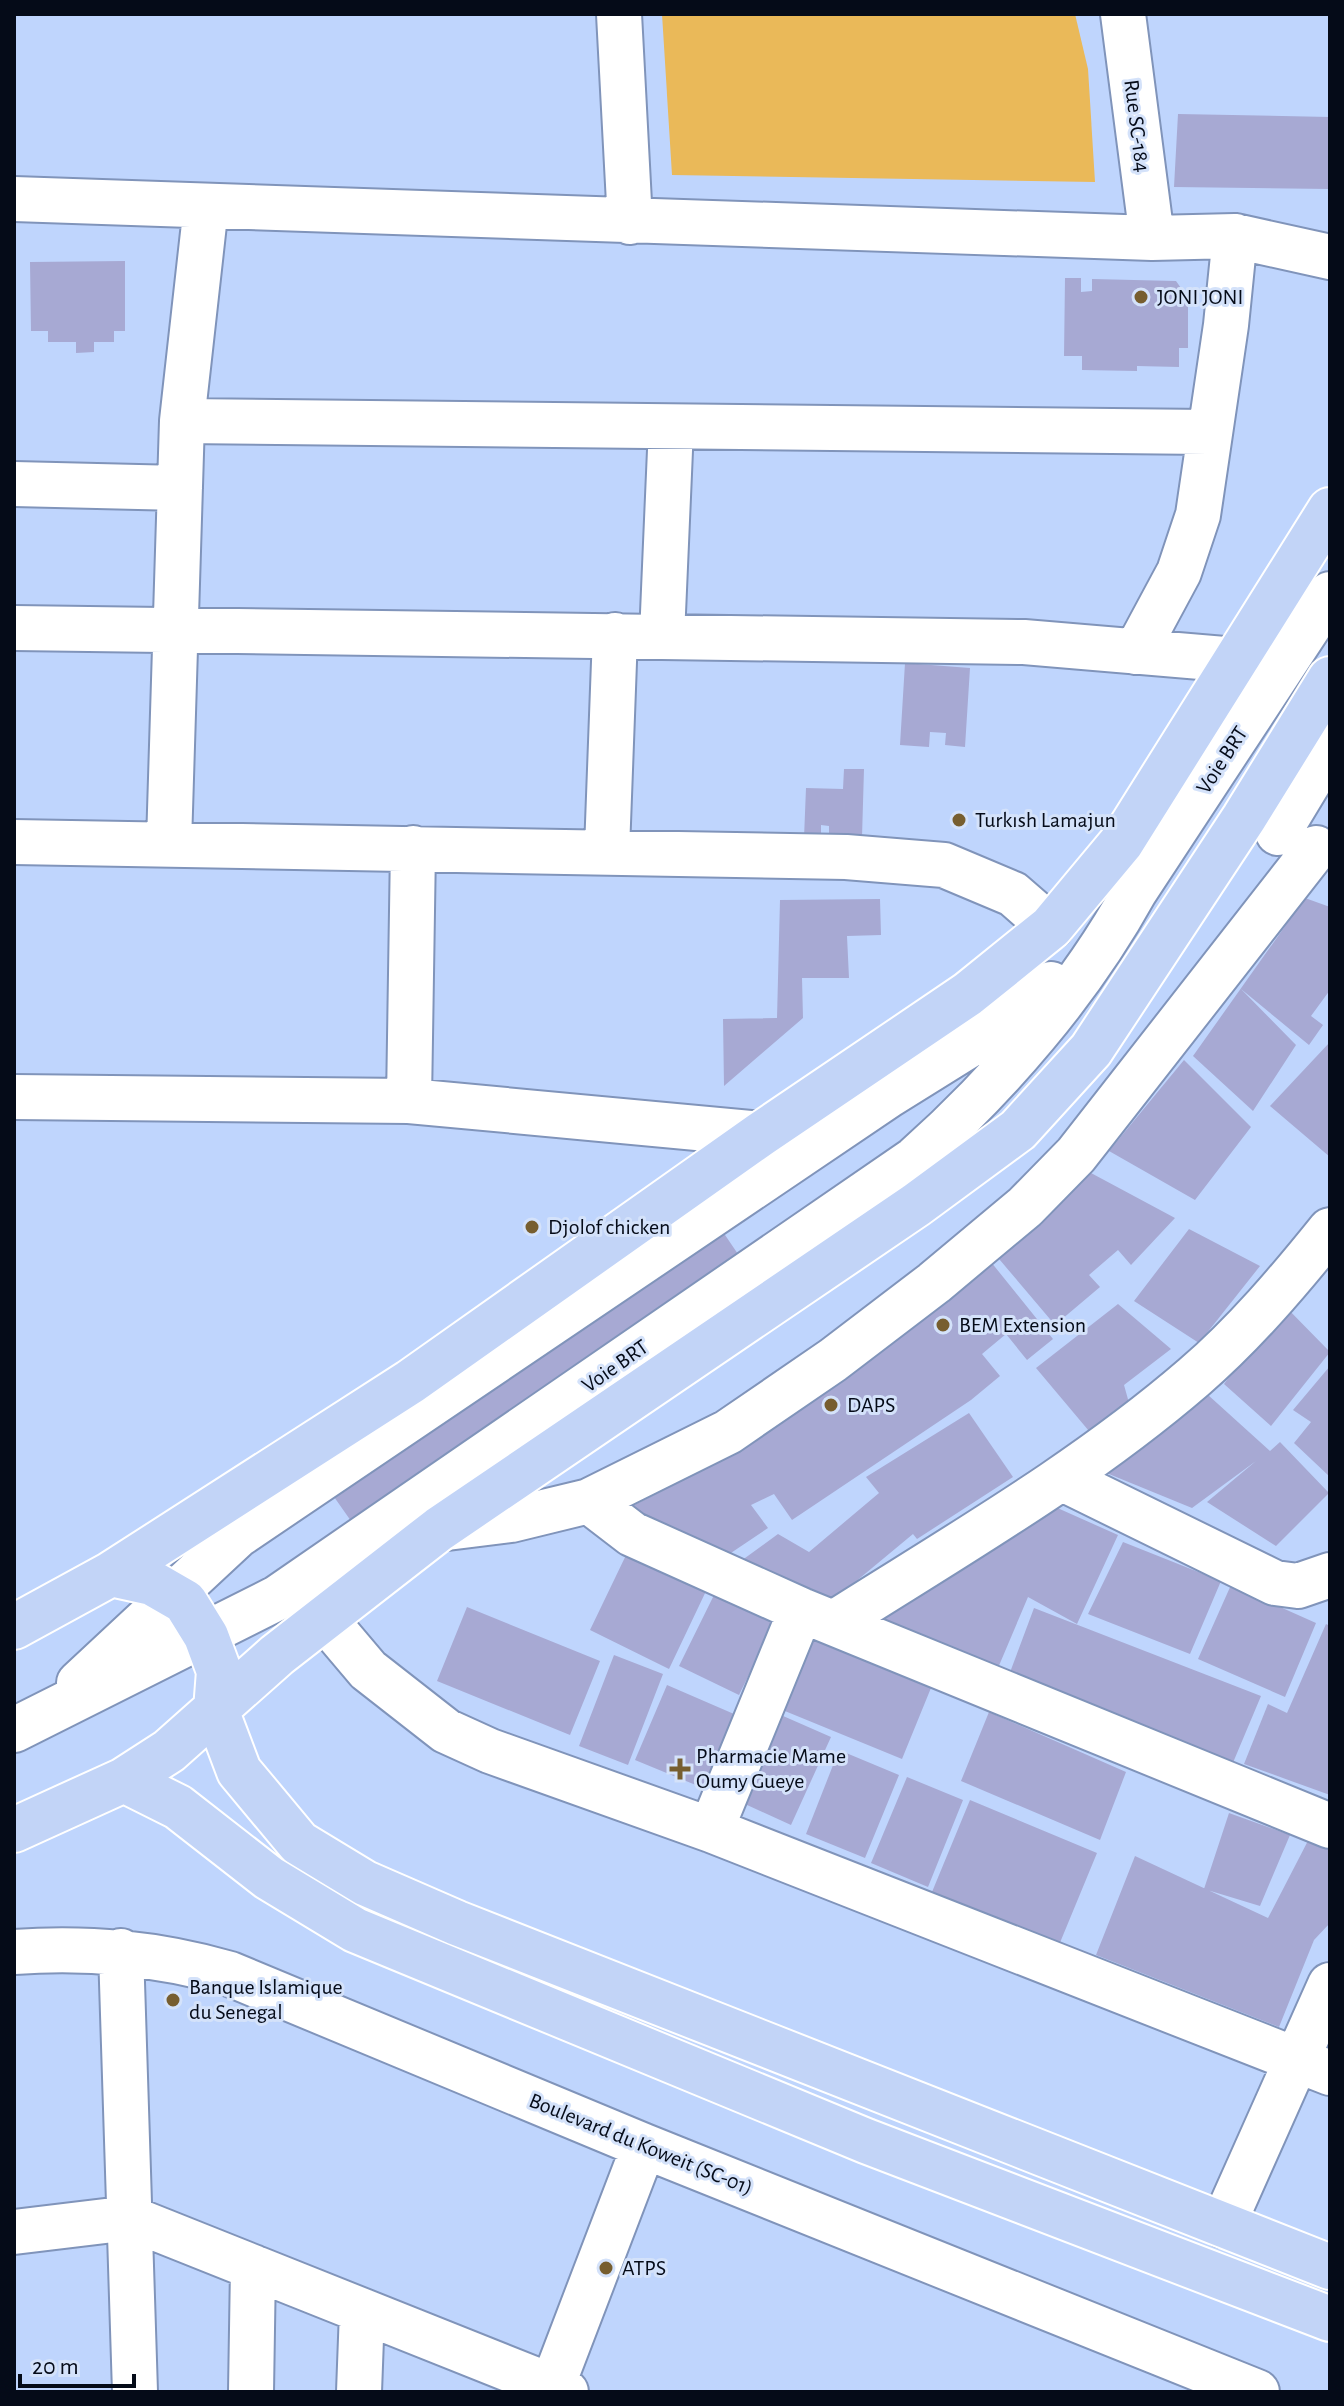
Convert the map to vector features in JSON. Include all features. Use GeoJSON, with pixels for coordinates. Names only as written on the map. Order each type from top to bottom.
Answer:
{"type":"FeatureCollection","features":[{"type":"Feature","properties":{"kind":"main road"},"geometry":{"type":"LineString","coordinates":[[14,1627],[111,1574],[410,1382],[761,1134],[968,994],[1051,927],[1121,843],[1330,510]]}},
{"type":"Feature","properties":{"kind":"main road"},"geometry":{"type":"LineString","coordinates":[[14,1830],[124,1780],[169,1751],[324,1618],[439,1529],[916,1205],[1018,1130],[1292,838],[1330,679]]}},
{"type":"Feature","properties":{"kind":"main road"},"geometry":{"type":"LineString","coordinates":[[111,1574],[152,1583],[185,1602],[206,1636],[219,1671],[216,1710],[239,1771],[299,1843],[365,1883],[457,1923],[1330,2267]]}},
{"type":"Feature","properties":{"kind":"main road"},"geometry":{"type":"LineString","coordinates":[[124,1780],[178,1807],[269,1878],[355,1930],[866,2141],[1330,2319]]}},
{"type":"Feature","properties":{"kind":"street"},"geometry":{"type":"LineString","coordinates":[[619,14],[630,222]]}},
{"type":"Feature","properties":{"kind":"street","name":"Rue SC-184"},"geometry":{"type":"LineString","coordinates":[[1123,14],[1152,238]]}},
{"type":"Feature","properties":{"kind":"street"},"geometry":{"type":"LineString","coordinates":[[14,199],[1152,238],[1235,236],[1330,257]]}},
{"type":"Feature","properties":{"kind":"street"},"geometry":{"type":"LineString","coordinates":[[169,843],[173,628],[182,421],[206,206]]}},
{"type":"Feature","properties":{"kind":"street"},"geometry":{"type":"LineString","coordinates":[[1136,652],[1189,546],[1198,515],[1226,325],[1235,236]]}},
{"type":"Feature","properties":{"kind":"street"},"geometry":{"type":"LineString","coordinates":[[182,421],[1208,432]]}},
{"type":"Feature","properties":{"kind":"street"},"geometry":{"type":"LineString","coordinates":[[662,636],[671,427]]}},
{"type":"Feature","properties":{"kind":"street"},"geometry":{"type":"LineString","coordinates":[[14,484],[180,488]]}},
{"type":"Feature","properties":{"kind":"street","name":"Voie BRT"},"geometry":{"type":"LineString","coordinates":[[28,1723],[277,1598],[915,1159],[977,1104],[1115,926],[1330,594]]}},
{"type":"Feature","properties":{"kind":"street"},"geometry":{"type":"LineString","coordinates":[[14,628],[1024,642],[1236,660]]}},
{"type":"Feature","properties":{"kind":"street"},"geometry":{"type":"LineString","coordinates":[[607,850],[615,635]]}},
{"type":"Feature","properties":{"kind":"street"},"geometry":{"type":"LineString","coordinates":[[439,1529],[511,1520],[589,1501],[728,1432],[833,1360],[1025,1207],[1076,1155],[1292,838],[1330,747]]}},
{"type":"Feature","properties":{"kind":"street"},"geometry":{"type":"LineString","coordinates":[[14,842],[607,850],[846,857],[944,865],[1013,894],[1051,927]]}},
{"type":"Feature","properties":{"kind":"street"},"geometry":{"type":"LineString","coordinates":[[409,1101],[413,848]]}},
{"type":"Feature","properties":{"kind":"street","name":"Voie BRT"},"geometry":{"type":"LineString","coordinates":[[28,1723],[174,1596],[238,1535],[889,1095],[990,1031],[1032,1001],[1115,926]]}},
{"type":"Feature","properties":{"kind":"street"},"geometry":{"type":"LineString","coordinates":[[14,1097],[409,1101],[761,1134]]}},
{"type":"Feature","properties":{"kind":"street"},"geometry":{"type":"LineString","coordinates":[[711,1830],[817,1616],[1063,1479],[1196,1375],[1298,1270],[1330,1230]]}},
{"type":"Feature","properties":{"kind":"street"},"geometry":{"type":"LineString","coordinates":[[1063,1479],[1275,1583],[1298,1586],[1330,1575]]}},
{"type":"Feature","properties":{"kind":"street"},"geometry":{"type":"LineString","coordinates":[[589,1501],[632,1534],[817,1616],[1330,1826]]}},
{"type":"Feature","properties":{"kind":"street"},"geometry":{"type":"LineString","coordinates":[[324,1618],[368,1670],[446,1731],[490,1751],[711,1830],[1314,2067]]}},
{"type":"Feature","properties":{"kind":"street"},"geometry":{"type":"LineString","coordinates":[[121,1951],[135,2392]]}},
{"type":"Feature","properties":{"kind":"street","name":"Boulevard du Koweit (SC-01)"},"geometry":{"type":"LineString","coordinates":[[14,1952],[121,1951],[187,1962],[230,1974],[1191,2379],[1257,2392]]}},
{"type":"Feature","properties":{"kind":"street"},"geometry":{"type":"LineString","coordinates":[[1223,2225],[1314,2067],[1330,1985]]}},
{"type":"Feature","properties":{"kind":"street"},"geometry":{"type":"LineString","coordinates":[[14,2232],[130,2218],[555,2390],[644,2146]]}},
{"type":"Feature","properties":{"kind":"street"},"geometry":{"type":"LineString","coordinates":[[251,2392],[253,2267]]}},
{"type":"Feature","properties":{"kind":"street"},"geometry":{"type":"LineString","coordinates":[[359,2392],[362,2311]]}},
{"type":"Feature","properties":{"kind":"shaded area"},"geometry":{"type":"Polygon","coordinates":[[[662,14],[1075,14],[1088,69],[1095,182],[672,175],[662,14]]]}},
{"type":"Feature","properties":{"kind":"building"},"geometry":{"type":"Polygon","coordinates":[[[1178,114],[1330,117],[1330,189],[1174,187],[1178,114]]]}},
{"type":"Feature","properties":{"kind":"building"},"geometry":{"type":"Polygon","coordinates":[[[125,261],[125,331],[114,331],[114,342],[94,342],[94,352],[76,353],[76,342],[48,342],[48,331],[31,331],[30,262],[125,261]]]}},
{"type":"Feature","properties":{"kind":"building"},"geometry":{"type":"Polygon","coordinates":[[[1065,278],[1081,278],[1081,292],[1092,291],[1092,279],[1176,281],[1188,298],[1188,348],[1179,348],[1179,367],[1137,366],[1137,371],[1082,370],[1082,356],[1064,356],[1065,278]]]}},
{"type":"Feature","properties":{"kind":"building"},"geometry":{"type":"Polygon","coordinates":[[[905,663],[970,668],[965,747],[945,745],[946,733],[930,732],[929,747],[900,745],[905,663]]]}},
{"type":"Feature","properties":{"kind":"building"},"geometry":{"type":"Polygon","coordinates":[[[844,769],[864,769],[862,837],[829,836],[829,826],[821,825],[821,838],[804,838],[806,788],[843,789],[844,769]]]}},
{"type":"Feature","properties":{"kind":"building"},"geometry":{"type":"Polygon","coordinates":[[[1305,898],[1330,907],[1330,990],[1311,1016],[1323,1025],[1309,1045],[1241,989],[1296,1045],[1253,1111],[1193,1056],[1305,898]]]}},
{"type":"Feature","properties":{"kind":"building"},"geometry":{"type":"Polygon","coordinates":[[[880,899],[881,935],[847,936],[849,978],[802,978],[803,1018],[724,1086],[723,1019],[777,1018],[780,900],[880,899]]]}},
{"type":"Feature","properties":{"kind":"building"},"geometry":{"type":"Polygon","coordinates":[[[1330,1042],[1330,1157],[1270,1106],[1330,1042]]]}},
{"type":"Feature","properties":{"kind":"building"},"geometry":{"type":"Polygon","coordinates":[[[1184,1060],[1251,1127],[1195,1200],[1109,1151],[1184,1060]]]}},
{"type":"Feature","properties":{"kind":"building"},"geometry":{"type":"Polygon","coordinates":[[[1091,1173],[1175,1218],[1131,1265],[1118,1250],[1089,1275],[1100,1287],[1055,1325],[994,1253],[1091,1173]]]}},
{"type":"Feature","properties":{"kind":"building"},"geometry":{"type":"Polygon","coordinates":[[[1189,1229],[1260,1266],[1199,1343],[1134,1301],[1189,1229]]]}},
{"type":"Feature","properties":{"kind":"building"},"geometry":{"type":"Polygon","coordinates":[[[723,1232],[742,1260],[351,1521],[332,1494],[723,1232]]]}},
{"type":"Feature","properties":{"kind":"building"},"geometry":{"type":"Polygon","coordinates":[[[991,1262],[1053,1339],[1027,1360],[1006,1334],[982,1354],[1000,1376],[971,1400],[792,1520],[774,1494],[751,1505],[768,1528],[710,1567],[613,1516],[718,1462],[991,1262]]]}},
{"type":"Feature","properties":{"kind":"building"},"geometry":{"type":"Polygon","coordinates":[[[1282,1303],[1330,1352],[1271,1426],[1224,1384],[1282,1303]]]}},
{"type":"Feature","properties":{"kind":"building"},"geometry":{"type":"Polygon","coordinates":[[[1118,1304],[1171,1349],[1124,1385],[1131,1410],[1094,1437],[1036,1368],[1118,1304]]]}},
{"type":"Feature","properties":{"kind":"building"},"geometry":{"type":"Polygon","coordinates":[[[1330,1366],[1330,1477],[1294,1443],[1311,1422],[1293,1410],[1330,1366]]]}},
{"type":"Feature","properties":{"kind":"building"},"geometry":{"type":"Polygon","coordinates":[[[1197,1385],[1270,1451],[1280,1442],[1329,1493],[1276,1546],[1207,1502],[1256,1461],[1192,1508],[1104,1472],[1197,1385]]]}},
{"type":"Feature","properties":{"kind":"building"},"geometry":{"type":"Polygon","coordinates":[[[969,1413],[1013,1477],[917,1539],[913,1534],[819,1612],[723,1574],[778,1534],[809,1552],[879,1493],[866,1477],[969,1413]]]}},
{"type":"Feature","properties":{"kind":"building"},"geometry":{"type":"Polygon","coordinates":[[[1044,1502],[1118,1535],[1077,1624],[1028,1597],[995,1675],[880,1638],[885,1611],[1044,1502]]]}},
{"type":"Feature","properties":{"kind":"building"},"geometry":{"type":"Polygon","coordinates":[[[1123,1542],[1221,1581],[1190,1654],[1088,1614],[1123,1542]]]}},
{"type":"Feature","properties":{"kind":"building"},"geometry":{"type":"Polygon","coordinates":[[[628,1551],[707,1589],[669,1669],[590,1630],[628,1551]]]}},
{"type":"Feature","properties":{"kind":"building"},"geometry":{"type":"Polygon","coordinates":[[[1231,1585],[1316,1623],[1285,1697],[1198,1659],[1231,1585]]]}},
{"type":"Feature","properties":{"kind":"building"},"geometry":{"type":"Polygon","coordinates":[[[715,1593],[775,1622],[739,1695],[679,1666],[715,1593]]]}},
{"type":"Feature","properties":{"kind":"building"},"geometry":{"type":"Polygon","coordinates":[[[467,1607],[600,1661],[570,1735],[437,1681],[467,1607]]]}},
{"type":"Feature","properties":{"kind":"building"},"geometry":{"type":"Polygon","coordinates":[[[1034,1608],[1261,1696],[1232,1765],[1122,1724],[1113,1713],[1009,1675],[1034,1608]]]}},
{"type":"Feature","properties":{"kind":"building"},"geometry":{"type":"Polygon","coordinates":[[[1326,1624],[1330,1626],[1330,1795],[1244,1764],[1268,1704],[1287,1713],[1326,1624]]]}},
{"type":"Feature","properties":{"kind":"building"},"geometry":{"type":"Polygon","coordinates":[[[811,1633],[933,1683],[902,1759],[780,1709],[811,1633]]]}},
{"type":"Feature","properties":{"kind":"building"},"geometry":{"type":"Polygon","coordinates":[[[614,1655],[663,1674],[628,1765],[579,1746],[614,1655]]]}},
{"type":"Feature","properties":{"kind":"building"},"geometry":{"type":"Polygon","coordinates":[[[667,1685],[734,1714],[703,1788],[635,1760],[667,1685]]]}},
{"type":"Feature","properties":{"kind":"building"},"geometry":{"type":"Polygon","coordinates":[[[774,1712],[831,1737],[791,1825],[734,1799],[774,1712]]]}},
{"type":"Feature","properties":{"kind":"building"},"geometry":{"type":"Polygon","coordinates":[[[989,1712],[1126,1772],[1100,1840],[961,1781],[989,1712]]]}},
{"type":"Feature","properties":{"kind":"building"},"geometry":{"type":"Polygon","coordinates":[[[839,1750],[899,1775],[865,1858],[806,1834],[839,1750]]]}},
{"type":"Feature","properties":{"kind":"building"},"geometry":{"type":"Polygon","coordinates":[[[907,1777],[963,1800],[928,1887],[871,1863],[907,1777]]]}},
{"type":"Feature","properties":{"kind":"building"},"geometry":{"type":"Polygon","coordinates":[[[970,1800],[1097,1853],[1059,1945],[932,1892],[970,1800]]]}},
{"type":"Feature","properties":{"kind":"building"},"geometry":{"type":"Polygon","coordinates":[[[1229,1813],[1290,1835],[1260,1906],[1204,1889],[1229,1813]]]}},
{"type":"Feature","properties":{"kind":"building"},"geometry":{"type":"Polygon","coordinates":[[[1312,1833],[1330,1840],[1330,1923],[1314,1940],[1279,2027],[1096,1955],[1135,1856],[1268,1918],[1312,1833]]]}},
{"type":"Feature","properties":{"kind":"place","name":"JONI JONI"},"geometry":{"type":"Point","coordinates":[1141,297]}},
{"type":"Feature","properties":{"kind":"place","name":"Turkısh Lamajun"},"geometry":{"type":"Point","coordinates":[959,820]}},
{"type":"Feature","properties":{"kind":"place","name":"Djolof chicken"},"geometry":{"type":"Point","coordinates":[532,1227]}},
{"type":"Feature","properties":{"kind":"place","name":"BEM Extension"},"geometry":{"type":"Point","coordinates":[943,1325]}},
{"type":"Feature","properties":{"kind":"place","name":"DAPS"},"geometry":{"type":"Point","coordinates":[831,1405]}},
{"type":"Feature","properties":{"kind":"place","name":"Pharmacie Mame Oumy Gueye"},"geometry":{"type":"Point","coordinates":[680,1769]}},
{"type":"Feature","properties":{"kind":"place","name":"Banque Islamique du Senegal"},"geometry":{"type":"Point","coordinates":[173,2000]}},
{"type":"Feature","properties":{"kind":"place","name":"ATPS"},"geometry":{"type":"Point","coordinates":[606,2268]}}]}
